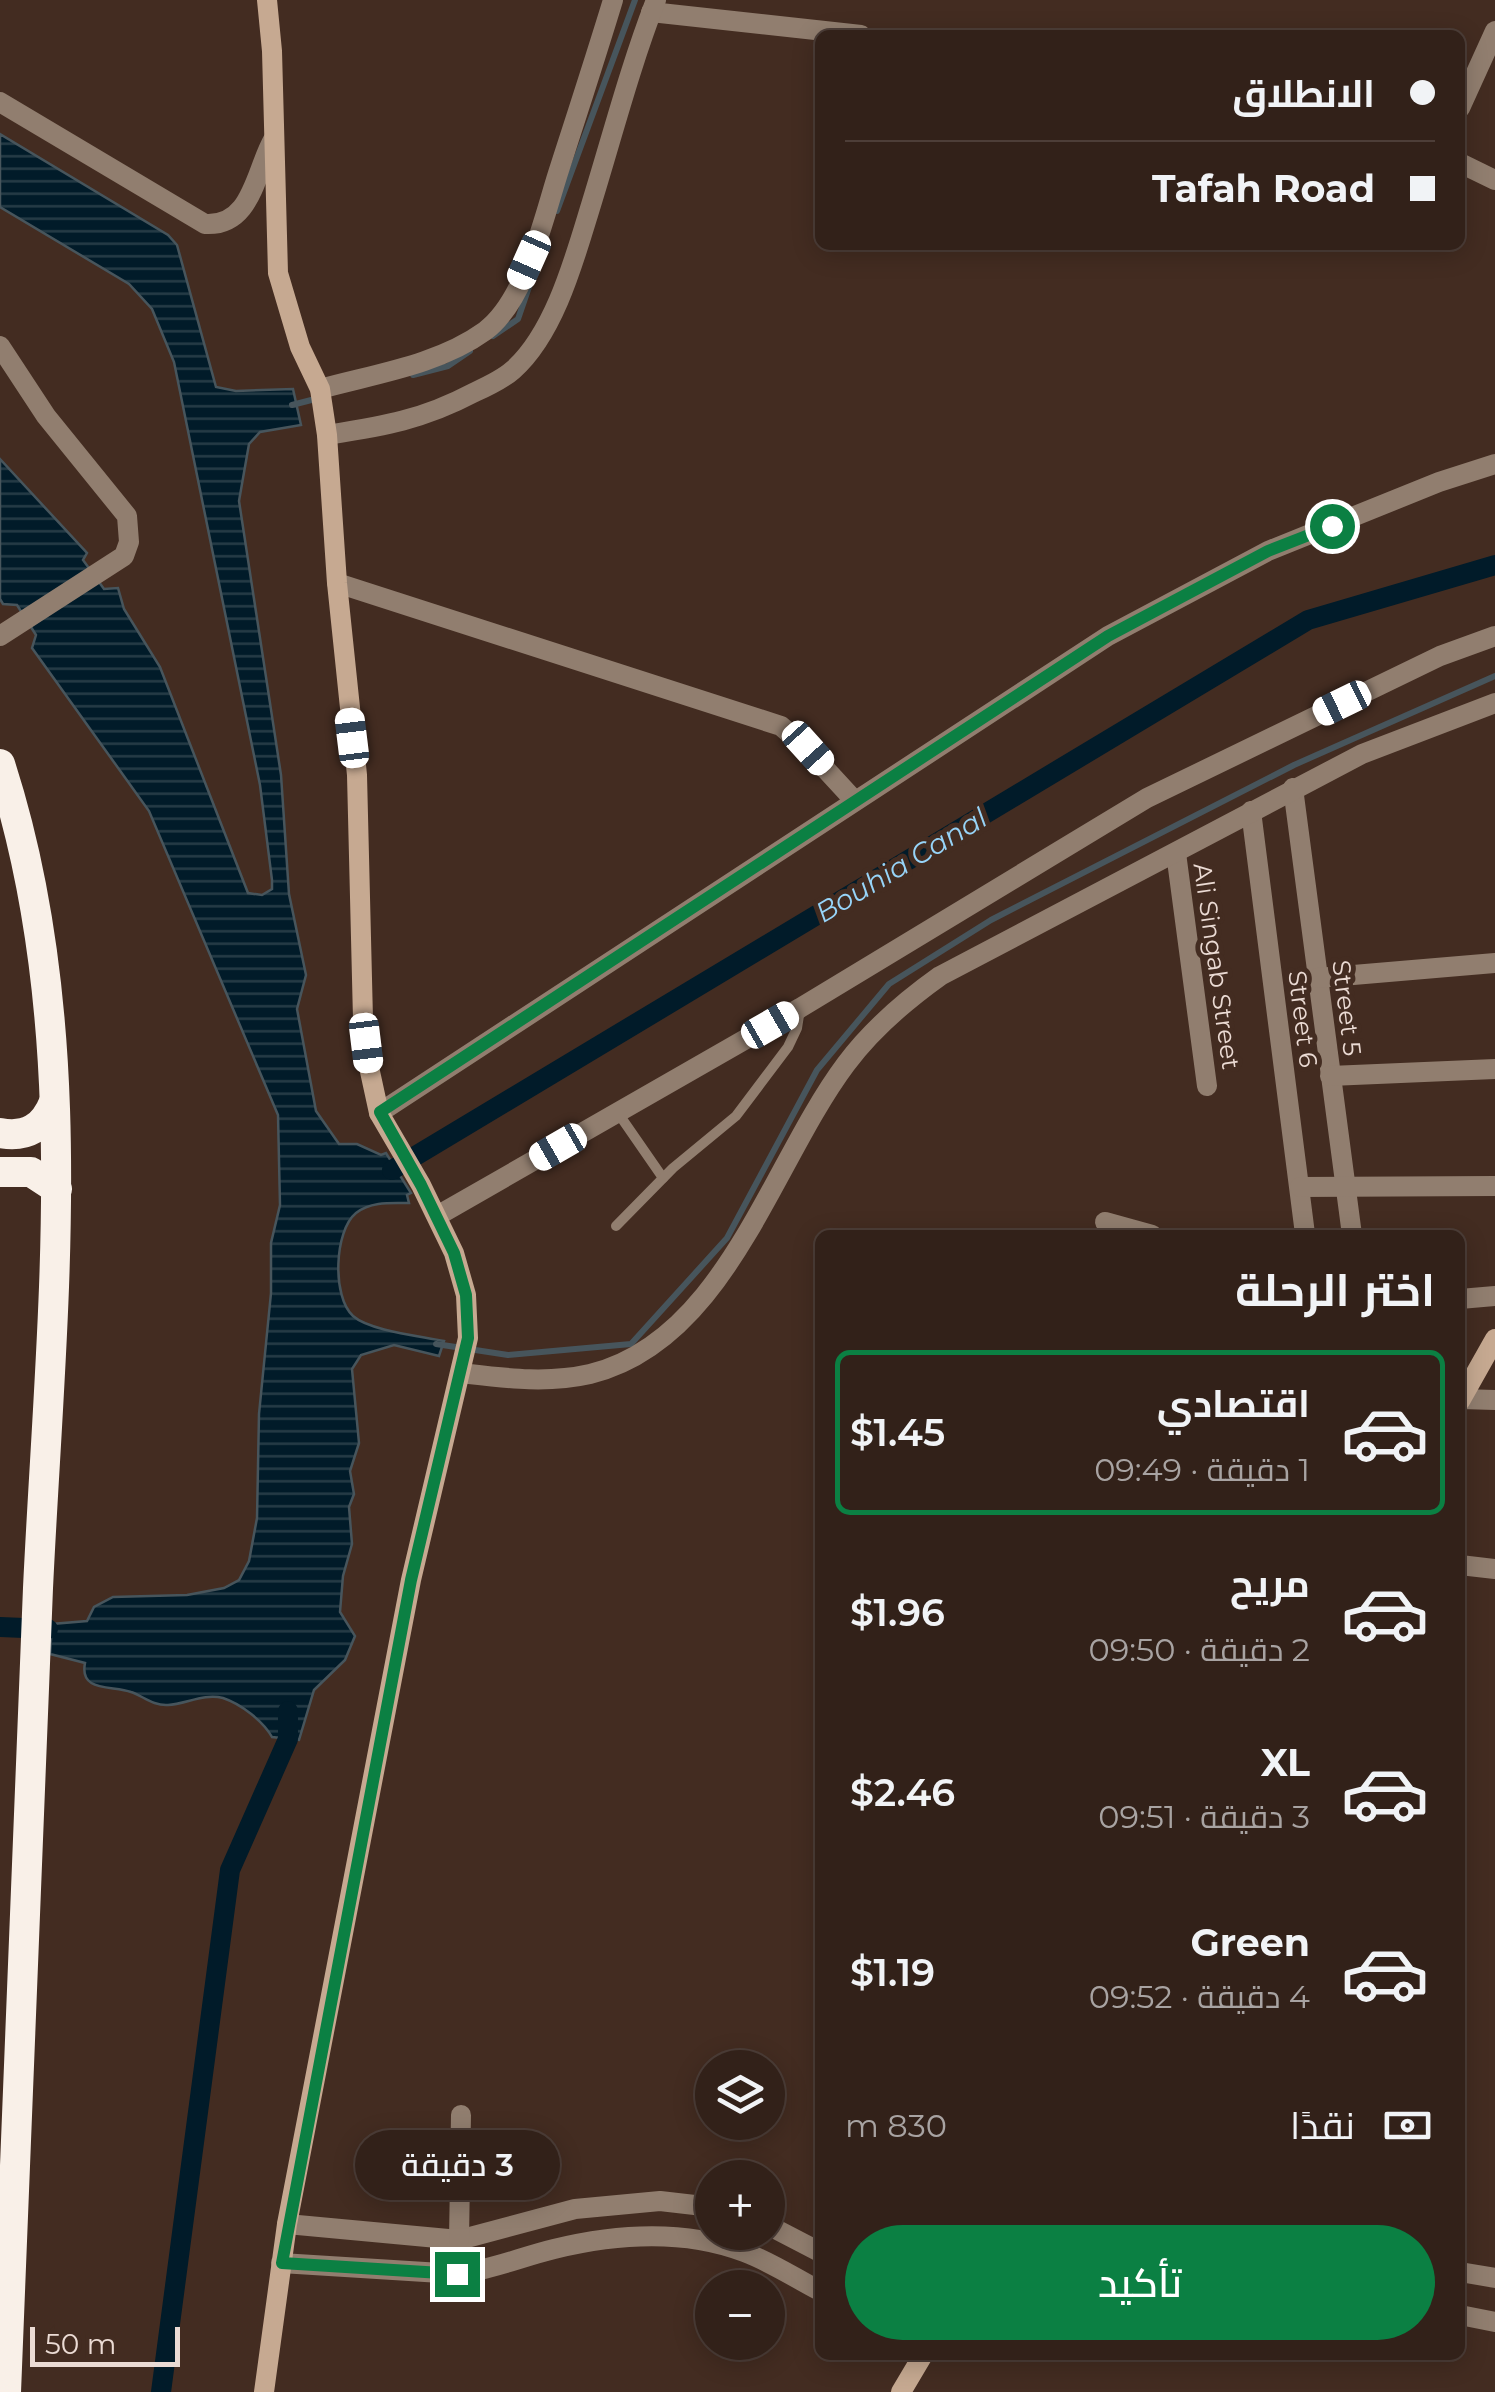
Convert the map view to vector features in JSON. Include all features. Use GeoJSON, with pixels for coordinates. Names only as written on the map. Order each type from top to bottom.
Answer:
{"type":"FeatureCollection","features":[{"type":"Feature","properties":{"kind":"highway"},"geometry":{"type":"LineString","coordinates":[[0,764],[20,830],[44,963],[58,1189],[32,1702],[6,2392]]}},
{"type":"Feature","properties":{"kind":"highway"},"geometry":{"type":"LineString","coordinates":[[0,1133],[28,1132],[40,1126],[54,1102]]}},
{"type":"Feature","properties":{"kind":"highway"},"geometry":{"type":"LineString","coordinates":[[0,1172],[31,1172],[58,1189]]}},
{"type":"Feature","properties":{"kind":"street"},"geometry":{"type":"LineString","coordinates":[[264,2392],[287,2224],[411,1580],[468,1338],[462,1276],[437,1216],[380,1112],[369,1066],[363,1019],[357,775],[326,429],[321,392],[300,347],[278,273],[267,0]]}},
{"type":"Feature","properties":{"kind":"street"},"geometry":{"type":"LineString","coordinates":[[321,392],[456,347],[484,331],[501,315],[529,260],[613,0]]}},
{"type":"Feature","properties":{"kind":"street"},"geometry":{"type":"LineString","coordinates":[[326,429],[402,423],[426,416],[492,384],[513,370],[529,351],[548,319],[572,263],[654,6],[825,30]]}},
{"type":"Feature","properties":{"kind":"street"},"geometry":{"type":"LineString","coordinates":[[1465,97],[1495,31]]}},
{"type":"Feature","properties":{"kind":"street"},"geometry":{"type":"LineString","coordinates":[[0,102],[206,224],[224,223],[240,214],[273,140]]}},
{"type":"Feature","properties":{"kind":"street"},"geometry":{"type":"LineString","coordinates":[[1465,165],[1495,180]]}},
{"type":"Feature","properties":{"kind":"street"},"geometry":{"type":"LineString","coordinates":[[0,346],[46,416],[127,516],[129,542],[124,556],[0,636]]}},
{"type":"Feature","properties":{"kind":"street"},"geometry":{"type":"LineString","coordinates":[[380,1112],[1108,636],[1268,551],[1493,462]]}},
{"type":"Feature","properties":{"kind":"street"},"geometry":{"type":"LineString","coordinates":[[337,583],[771,721],[796,737],[854,800]]}},
{"type":"Feature","properties":{"kind":"street"},"geometry":{"type":"LineString","coordinates":[[437,1216],[800,1008],[1147,798],[1440,656],[1495,636]]}},
{"type":"Feature","properties":{"kind":"street"},"geometry":{"type":"LineString","coordinates":[[462,1366],[528,1380],[557,1380],[592,1374],[656,1344],[710,1289],[846,1064],[906,1000],[940,976],[1293,788],[1362,754],[1495,703]]}},
{"type":"Feature","properties":{"kind":"street","name":"Street 5"},"geometry":{"type":"LineString","coordinates":[[1293,788],[1351,1230]]}},
{"type":"Feature","properties":{"kind":"street","name":"Street 6"},"geometry":{"type":"LineString","coordinates":[[1251,812],[1305,1230]]}},
{"type":"Feature","properties":{"kind":"street","name":"Ali Singab Street"},"geometry":{"type":"LineString","coordinates":[[1176,853],[1208,1086]]}},
{"type":"Feature","properties":{"kind":"street"},"geometry":{"type":"LineString","coordinates":[[1318,978],[1495,963]]}},
{"type":"Feature","properties":{"kind":"street"},"geometry":{"type":"LineString","coordinates":[[1330,1076],[1495,1068]]}},
{"type":"Feature","properties":{"kind":"street"},"geometry":{"type":"LineString","coordinates":[[1300,1187],[1495,1186]]}},
{"type":"Feature","properties":{"kind":"street"},"geometry":{"type":"LineString","coordinates":[[1105,1222],[1134,1230]]}},
{"type":"Feature","properties":{"kind":"street"},"geometry":{"type":"LineString","coordinates":[[1465,1299],[1495,1296]]}},
{"type":"Feature","properties":{"kind":"street"},"geometry":{"type":"LineString","coordinates":[[1465,1389],[1495,1339]]}},
{"type":"Feature","properties":{"kind":"street"},"geometry":{"type":"LineString","coordinates":[[1465,1395],[1495,1400]]}},
{"type":"Feature","properties":{"kind":"street"},"geometry":{"type":"LineString","coordinates":[[1465,1566],[1495,1570]]}},
{"type":"Feature","properties":{"kind":"street"},"geometry":{"type":"LineString","coordinates":[[459,2240],[461,2115]]}},
{"type":"Feature","properties":{"kind":"street"},"geometry":{"type":"LineString","coordinates":[[287,2224],[459,2240],[522,2221],[590,2207],[660,2201],[695,2206]]}},
{"type":"Feature","properties":{"kind":"street"},"geometry":{"type":"LineString","coordinates":[[785,2234],[815,2249]]}},
{"type":"Feature","properties":{"kind":"street"},"geometry":{"type":"LineString","coordinates":[[282,2263],[457,2274],[482,2271],[581,2242],[660,2236],[708,2242],[742,2252],[815,2288]]}},
{"type":"Feature","properties":{"kind":"street"},"geometry":{"type":"LineString","coordinates":[[1465,2273],[1495,2278]]}},
{"type":"Feature","properties":{"kind":"street"},"geometry":{"type":"LineString","coordinates":[[1465,2316],[1495,2322]]}},
{"type":"Feature","properties":{"kind":"street"},"geometry":{"type":"LineString","coordinates":[[902,2392],[919,2360]]}},
{"type":"Feature","properties":{"kind":"lane"},"geometry":{"type":"LineString","coordinates":[[616,1226],[744,1106],[788,1047],[797,1028],[800,1008]]}},
{"type":"Feature","properties":{"kind":"lane"},"geometry":{"type":"LineString","coordinates":[[618,1112],[663,1178]]}},
{"type":"Feature","properties":{"kind":"water"},"geometry":{"type":"Polygon","coordinates":[[[0,134],[168,235],[177,245],[216,387],[236,391],[293,389],[301,425],[260,432],[249,444],[239,501],[281,775],[289,894],[306,975],[297,1009],[316,1111],[339,1144],[357,1144],[381,1155],[386,1153],[411,1193],[407,1195],[409,1203],[375,1205],[356,1213],[343,1234],[339,1280],[346,1307],[361,1321],[444,1341],[439,1356],[394,1345],[361,1355],[352,1369],[359,1443],[350,1471],[354,1494],[349,1507],[352,1544],[343,1576],[340,1612],[355,1636],[345,1660],[314,1690],[299,1740],[272,1737],[251,1714],[223,1698],[158,1704],[131,1692],[92,1684],[85,1673],[85,1663],[50,1654],[52,1624],[87,1621],[94,1607],[113,1597],[187,1595],[224,1588],[239,1580],[249,1561],[257,1518],[259,1414],[271,1293],[271,1243],[280,1205],[278,1115],[149,811],[32,648],[36,635],[17,605],[3,604],[0,599],[0,459],[87,553],[83,560],[104,589],[118,588],[124,609],[160,667],[248,893],[262,895],[272,889],[272,880],[260,785],[174,362],[152,309],[129,284],[0,207],[0,134]]]}},
{"type":"Feature","properties":{"kind":"waterway"},"geometry":{"type":"LineString","coordinates":[[557,211],[635,0]]}},
{"type":"Feature","properties":{"kind":"waterway"},"geometry":{"type":"LineString","coordinates":[[493,336],[518,319],[530,284]]}},
{"type":"Feature","properties":{"kind":"waterway"},"geometry":{"type":"LineString","coordinates":[[413,375],[448,366],[470,351]]}},
{"type":"Feature","properties":{"kind":"waterway"},"geometry":{"type":"LineString","coordinates":[[292,405],[319,398]]}},
{"type":"Feature","properties":{"kind":"waterway","name":"Bouhia Canal"},"geometry":{"type":"LineString","coordinates":[[392,1170],[1308,620],[1495,565]]}},
{"type":"Feature","properties":{"kind":"waterway"},"geometry":{"type":"LineString","coordinates":[[436,1344],[508,1355],[631,1344],[727,1238],[817,1070],[889,984],[991,920],[1294,765],[1495,676]]}},
{"type":"Feature","properties":{"kind":"waterway"},"geometry":{"type":"LineString","coordinates":[[0,1627],[48,1629]]}},
{"type":"Feature","properties":{"kind":"waterway"},"geometry":{"type":"LineString","coordinates":[[161,2392],[230,1870],[288,1739],[288,1711]]}},
{"type":"Feature","properties":{"kind":"route"},"geometry":{"type":"LineString","coordinates":[[457,2274],[282,2263],[411,1580],[468,1338],[466,1295],[454,1253],[380,1112],[1108,636],[1268,551],[1332,526]]}}]}
